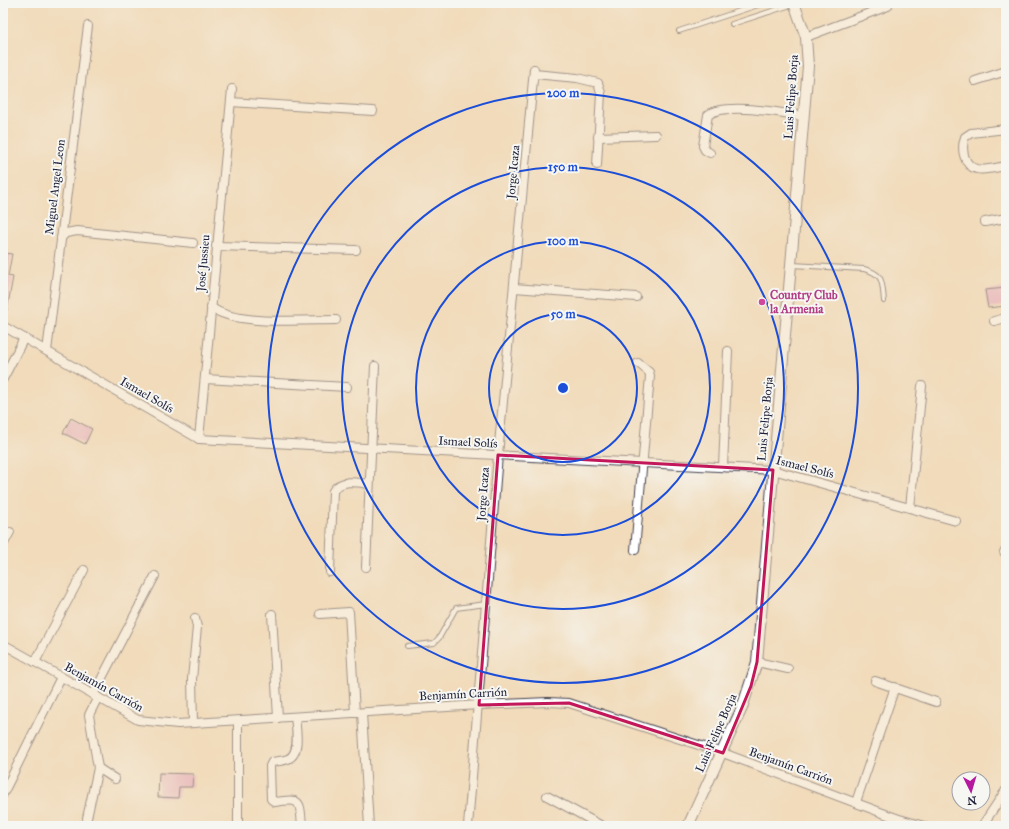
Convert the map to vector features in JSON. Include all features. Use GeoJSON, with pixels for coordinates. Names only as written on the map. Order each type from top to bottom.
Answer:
{"type":"FeatureCollection","features":[{"type":"Feature","properties":{"kind":"street","name":"Luis Felipe Borja"},"geometry":{"type":"LineString","coordinates":[[688,826],[723,753],[751,686],[757,662],[808,66],[806,37],[794,4]]}},
{"type":"Feature","properties":{"kind":"street"},"geometry":{"type":"LineString","coordinates":[[806,37],[888,6]]}},
{"type":"Feature","properties":{"kind":"street","name":"Miguel Angel Leon"},"geometry":{"type":"LineString","coordinates":[[47,350],[88,26]]}},
{"type":"Feature","properties":{"kind":"street"},"geometry":{"type":"LineString","coordinates":[[975,81],[1006,71]]}},
{"type":"Feature","properties":{"kind":"street","name":"Jorge Icaza"},"geometry":{"type":"LineString","coordinates":[[468,826],[479,705],[498,455],[534,72],[577,78],[598,83],[600,93],[598,137]]}},
{"type":"Feature","properties":{"kind":"street","name":"José Jussieu"},"geometry":{"type":"LineString","coordinates":[[199,439],[232,89]]}},
{"type":"Feature","properties":{"kind":"street"},"geometry":{"type":"LineString","coordinates":[[231,102],[372,111]]}},
{"type":"Feature","properties":{"kind":"street"},"geometry":{"type":"LineString","coordinates":[[710,154],[705,150],[703,140],[708,115],[714,111],[733,108],[803,116]]}},
{"type":"Feature","properties":{"kind":"street"},"geometry":{"type":"LineString","coordinates":[[1006,130],[971,133],[965,137],[963,143],[965,158],[969,164],[977,169],[1006,166]]}},
{"type":"Feature","properties":{"kind":"street"},"geometry":{"type":"LineString","coordinates":[[598,165],[598,137],[656,135]]}},
{"type":"Feature","properties":{"kind":"street"},"geometry":{"type":"LineString","coordinates":[[985,222],[1006,218]]}},
{"type":"Feature","properties":{"kind":"street"},"geometry":{"type":"LineString","coordinates":[[61,238],[66,233],[77,231],[193,243]]}},
{"type":"Feature","properties":{"kind":"street"},"geometry":{"type":"LineString","coordinates":[[216,246],[356,250]]}},
{"type":"Feature","properties":{"kind":"street"},"geometry":{"type":"LineString","coordinates":[[514,288],[636,297]]}},
{"type":"Feature","properties":{"kind":"street"},"geometry":{"type":"LineString","coordinates":[[211,307],[227,316],[244,320],[336,320]]}},
{"type":"Feature","properties":{"kind":"street"},"geometry":{"type":"LineString","coordinates":[[994,321],[1006,318]]}},
{"type":"Feature","properties":{"kind":"street","name":"Ismael Solís"},"geometry":{"type":"LineString","coordinates":[[3,326],[199,439],[774,470],[956,521]]}},
{"type":"Feature","properties":{"kind":"street"},"geometry":{"type":"LineString","coordinates":[[3,379],[24,338]]}},
{"type":"Feature","properties":{"kind":"street"},"geometry":{"type":"LineString","coordinates":[[723,468],[728,351]]}},
{"type":"Feature","properties":{"kind":"street"},"geometry":{"type":"LineString","coordinates":[[635,550],[641,463],[650,376],[648,372],[638,363]]}},
{"type":"Feature","properties":{"kind":"street"},"geometry":{"type":"LineString","coordinates":[[366,567],[370,448],[375,366]]}},
{"type":"Feature","properties":{"kind":"street"},"geometry":{"type":"LineString","coordinates":[[205,379],[347,387]]}},
{"type":"Feature","properties":{"kind":"street"},"geometry":{"type":"LineString","coordinates":[[910,508],[922,386]]}},
{"type":"Feature","properties":{"kind":"street"},"geometry":{"type":"LineString","coordinates":[[330,572],[333,491],[337,486],[345,482],[369,484]]}},
{"type":"Feature","properties":{"kind":"street"},"geometry":{"type":"LineString","coordinates":[[3,545],[10,532]]}},
{"type":"Feature","properties":{"kind":"street"},"geometry":{"type":"LineString","coordinates":[[35,662],[84,570]]}},
{"type":"Feature","properties":{"kind":"street"},"geometry":{"type":"LineString","coordinates":[[87,818],[98,768],[89,715],[96,696],[155,576]]}},
{"type":"Feature","properties":{"kind":"street"},"geometry":{"type":"LineString","coordinates":[[320,614],[348,612],[369,826]]}},
{"type":"Feature","properties":{"kind":"street"},"geometry":{"type":"LineString","coordinates":[[272,614],[278,718]]}},
{"type":"Feature","properties":{"kind":"street"},"geometry":{"type":"LineString","coordinates":[[193,723],[192,679],[197,627],[195,618]]}},
{"type":"Feature","properties":{"kind":"street","name":"Benjamín Carrión"},"geometry":{"type":"LineString","coordinates":[[3,644],[138,720],[160,724],[238,721],[479,705],[548,702],[569,703],[723,753],[896,818],[924,826]]}},
{"type":"Feature","properties":{"kind":"street"},"geometry":{"type":"LineString","coordinates":[[757,662],[788,669]]}},
{"type":"Feature","properties":{"kind":"street"},"geometry":{"type":"LineString","coordinates":[[3,794],[61,676]]}},
{"type":"Feature","properties":{"kind":"street"},"geometry":{"type":"LineString","coordinates":[[875,681],[936,702]]}},
{"type":"Feature","properties":{"kind":"street"},"geometry":{"type":"LineString","coordinates":[[856,802],[895,687]]}},
{"type":"Feature","properties":{"kind":"street"},"geometry":{"type":"LineString","coordinates":[[295,717],[296,745],[294,753],[290,758],[272,762],[270,766],[271,799],[275,802],[293,800],[298,802],[301,808],[302,826]]}},
{"type":"Feature","properties":{"kind":"street"},"geometry":{"type":"LineString","coordinates":[[238,721],[238,826]]}},
{"type":"Feature","properties":{"kind":"street"},"geometry":{"type":"LineString","coordinates":[[98,768],[115,779]]}},
{"type":"Feature","properties":{"kind":"street"},"geometry":{"type":"LineString","coordinates":[[984,824],[1006,790]]}},
{"type":"Feature","properties":{"kind":"street"},"geometry":{"type":"LineString","coordinates":[[547,796],[602,826]]}},
{"type":"Feature","properties":{"kind":"street"},"geometry":{"type":"LineString","coordinates":[[892,826],[896,818]]}},
{"type":"Feature","properties":{"kind":"lane"},"geometry":{"type":"LineString","coordinates":[[679,31],[764,3]]}},
{"type":"Feature","properties":{"kind":"lane"},"geometry":{"type":"LineString","coordinates":[[732,24],[794,4]]}},
{"type":"Feature","properties":{"kind":"lane"},"geometry":{"type":"LineString","coordinates":[[791,265],[864,269],[875,272],[882,279],[884,301]]}},
{"type":"Feature","properties":{"kind":"lane"},"geometry":{"type":"LineString","coordinates":[[407,646],[434,643],[439,638],[456,608],[486,604]]}},
{"type":"Feature","properties":{"kind":"highlighted area"},"geometry":{"type":"Polygon","coordinates":[[[498,455],[773,470],[757,662],[751,686],[723,753],[569,703],[479,705],[498,455]]]}},
{"type":"Feature","properties":{"kind":"building"},"geometry":{"type":"Polygon","coordinates":[[[3,253],[12,254],[8,276],[13,277],[7,310],[3,310],[3,253]]]}},
{"type":"Feature","properties":{"kind":"building"},"geometry":{"type":"Polygon","coordinates":[[[1006,288],[1006,306],[988,308],[985,290],[1006,288]]]}},
{"type":"Feature","properties":{"kind":"building"},"geometry":{"type":"Polygon","coordinates":[[[71,418],[92,429],[85,444],[63,433],[71,418]]]}},
{"type":"Feature","properties":{"kind":"building"},"geometry":{"type":"Polygon","coordinates":[[[159,773],[193,774],[192,787],[179,787],[178,798],[158,797],[159,773]]]}},
{"type":"Feature","properties":{"kind":"place","name":"Country Club la Armenia"},"geometry":{"type":"Point","coordinates":[762,302]}}]}
